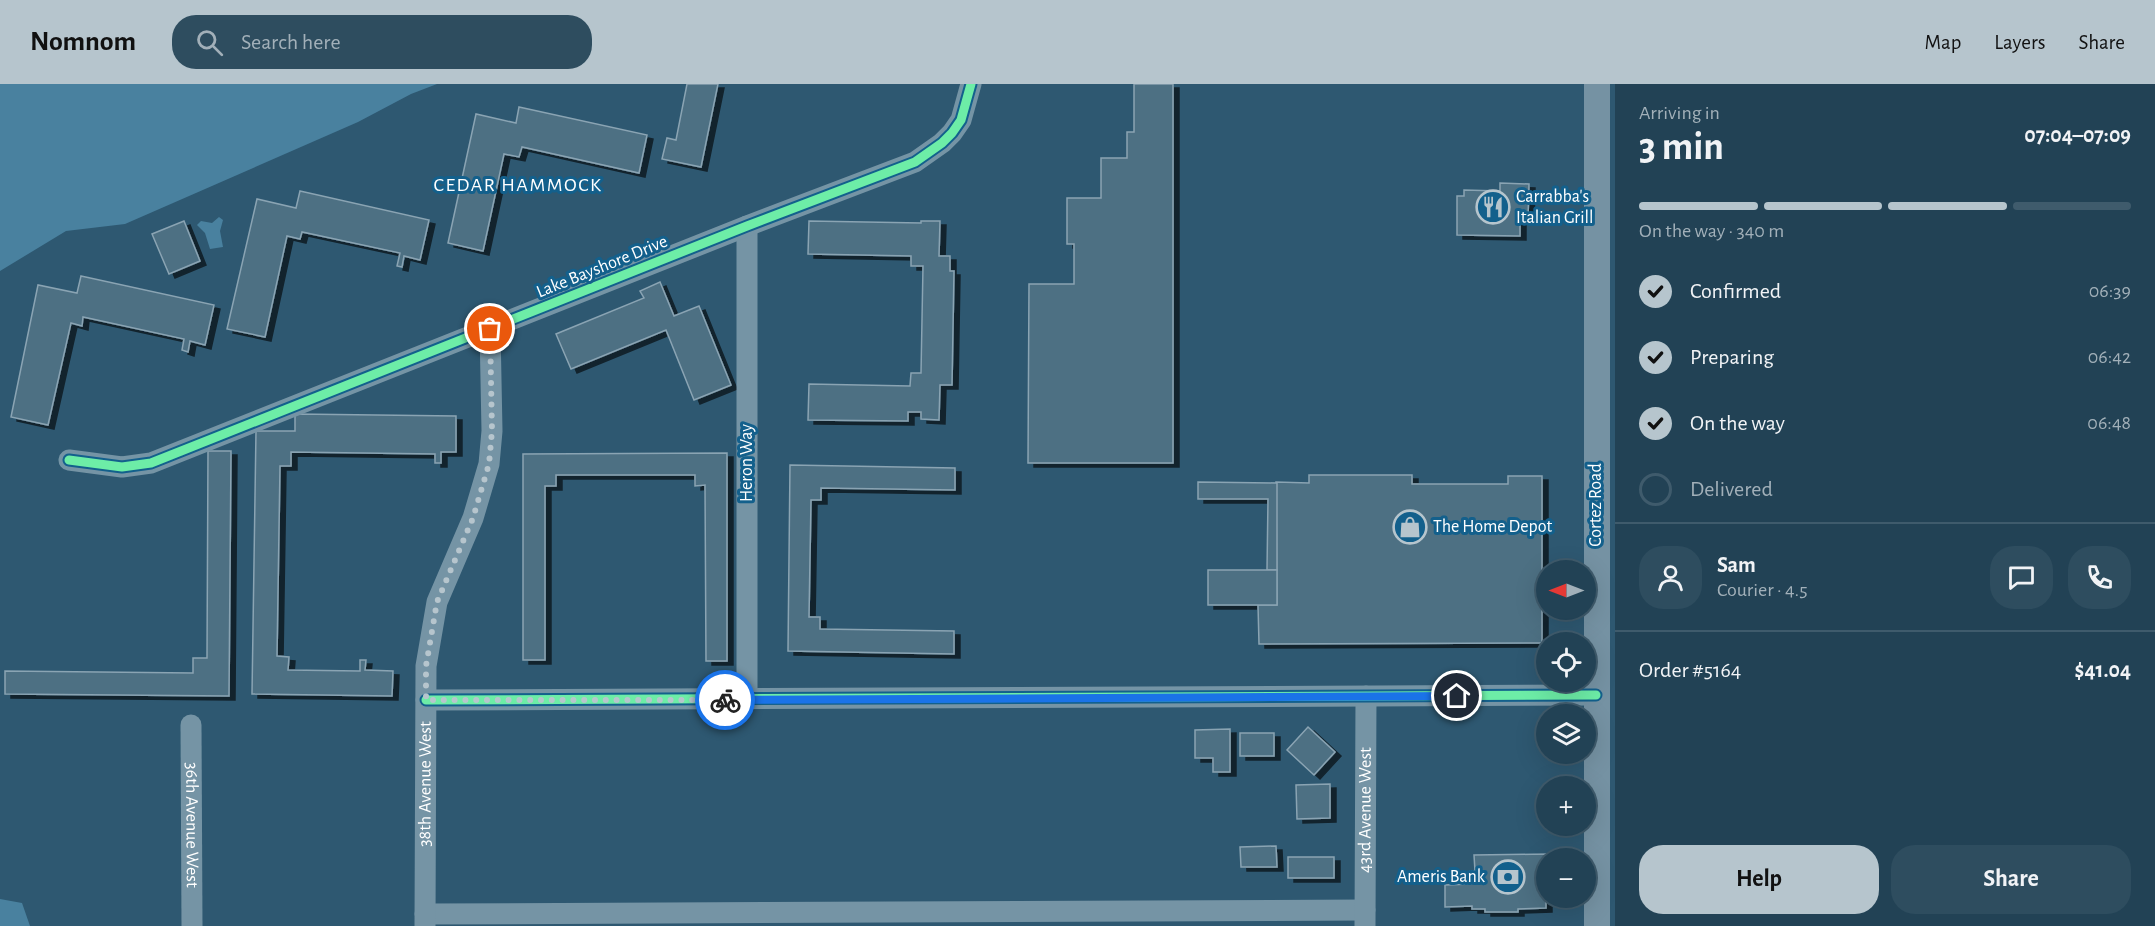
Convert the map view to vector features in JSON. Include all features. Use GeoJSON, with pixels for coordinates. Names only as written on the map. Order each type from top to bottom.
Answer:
{"type":"FeatureCollection","features":[{"type":"Feature","properties":{"kind":"main road","name":"Cortez Road"},"geometry":{"type":"LineString","coordinates":[[1597,926],[1596,695],[1606,382],[1597,324],[1598,84]]}},
{"type":"Feature","properties":{"kind":"main road"},"geometry":{"type":"LineString","coordinates":[[1606,382],[1615,418]]}},
{"type":"Feature","properties":{"kind":"street","name":"Lake Bayshore Drive"},"geometry":{"type":"LineString","coordinates":[[69,460],[122,467],[151,462],[747,226],[915,162],[942,143],[956,127],[966,106],[971,84]]}},
{"type":"Feature","properties":{"kind":"street","name":"Heron Way"},"geometry":{"type":"LineString","coordinates":[[747,226],[747,700]]}},
{"type":"Feature","properties":{"kind":"street","name":"38th Avenue West"},"geometry":{"type":"LineString","coordinates":[[425,920],[426,666],[437,602],[473,518],[489,464],[492,431],[490,329]]}},
{"type":"Feature","properties":{"kind":"street"},"geometry":{"type":"LineString","coordinates":[[426,700],[1596,695]]}},
{"type":"Feature","properties":{"kind":"street","name":"43rd Avenue West"},"geometry":{"type":"LineString","coordinates":[[1365,918],[1366,696]]}},
{"type":"Feature","properties":{"kind":"street","name":"36th Avenue West"},"geometry":{"type":"LineString","coordinates":[[191,725],[192,926]]}},
{"type":"Feature","properties":{"kind":"street"},"geometry":{"type":"LineString","coordinates":[[425,920],[1365,918]]}},
{"type":"Feature","properties":{"kind":"water"},"geometry":{"type":"Polygon","coordinates":[[[0,84],[437,84],[411,94],[358,122],[125,224],[66,231],[0,271],[0,84]]]}},
{"type":"Feature","properties":{"kind":"water"},"geometry":{"type":"Polygon","coordinates":[[[219,217],[223,220],[220,231],[223,247],[210,249],[205,233],[197,225],[201,221],[212,223],[219,217]]]}},
{"type":"Feature","properties":{"kind":"water"},"geometry":{"type":"Polygon","coordinates":[[[0,899],[22,903],[30,926],[0,926],[0,899]]]}},
{"type":"Feature","properties":{"kind":"building"},"geometry":{"type":"Polygon","coordinates":[[[687,84],[718,84],[701,167],[662,159],[667,138],[676,140],[687,84]]]}},
{"type":"Feature","properties":{"kind":"building"},"geometry":{"type":"Polygon","coordinates":[[[1134,84],[1173,84],[1173,463],[1028,463],[1029,284],[1074,284],[1074,244],[1067,244],[1067,198],[1101,198],[1101,158],[1127,158],[1127,132],[1134,132],[1134,84]]]}},
{"type":"Feature","properties":{"kind":"building"},"geometry":{"type":"Polygon","coordinates":[[[519,107],[647,135],[639,173],[522,147],[519,157],[504,154],[483,251],[448,243],[476,114],[516,123],[519,107]]]}},
{"type":"Feature","properties":{"kind":"building","name":"Carrabba's Italian Grill"},"geometry":{"type":"Polygon","coordinates":[[[1500,183],[1529,184],[1528,218],[1520,218],[1520,236],[1457,235],[1457,196],[1464,196],[1464,190],[1500,191],[1500,183]]]}},
{"type":"Feature","properties":{"kind":"building"},"geometry":{"type":"Polygon","coordinates":[[[300,191],[429,220],[420,260],[404,256],[402,267],[397,266],[400,253],[302,232],[300,239],[287,236],[265,337],[227,329],[257,199],[296,208],[300,191]]]}},
{"type":"Feature","properties":{"kind":"building"},"geometry":{"type":"Polygon","coordinates":[[[184,221],[200,261],[169,274],[152,234],[184,221]]]}},
{"type":"Feature","properties":{"kind":"building"},"geometry":{"type":"Polygon","coordinates":[[[809,221],[921,223],[921,221],[940,221],[939,256],[950,256],[950,271],[954,271],[952,385],[940,385],[939,420],[921,419],[921,412],[908,412],[908,421],[808,420],[809,384],[910,386],[911,373],[921,373],[923,266],[911,266],[911,256],[808,254],[809,221]]]}},
{"type":"Feature","properties":{"kind":"building"},"geometry":{"type":"Polygon","coordinates":[[[81,276],[214,305],[205,345],[190,341],[188,352],[182,350],[184,339],[83,317],[82,326],[71,323],[48,425],[11,417],[38,285],[77,293],[81,276]]]}},
{"type":"Feature","properties":{"kind":"building"},"geometry":{"type":"Polygon","coordinates":[[[660,282],[674,316],[699,306],[731,385],[694,400],[666,330],[571,369],[556,334],[644,298],[640,291],[660,282]]]}},
{"type":"Feature","properties":{"kind":"building"},"geometry":{"type":"Polygon","coordinates":[[[295,414],[456,416],[456,452],[441,452],[441,463],[435,463],[435,454],[291,452],[291,466],[280,466],[277,656],[289,657],[288,670],[360,671],[360,660],[366,660],[365,670],[393,671],[392,696],[252,694],[256,431],[295,431],[295,414]]]}},
{"type":"Feature","properties":{"kind":"building"},"geometry":{"type":"Polygon","coordinates":[[[208,451],[231,451],[229,696],[5,694],[5,671],[193,673],[193,658],[207,658],[208,451]]]}},
{"type":"Feature","properties":{"kind":"building"},"geometry":{"type":"Polygon","coordinates":[[[727,453],[727,661],[706,661],[705,485],[695,486],[695,475],[556,475],[556,486],[545,486],[545,660],[523,660],[523,454],[727,453]]]}},
{"type":"Feature","properties":{"kind":"building"},"geometry":{"type":"Polygon","coordinates":[[[790,465],[955,468],[955,490],[821,488],[821,500],[811,500],[809,617],[820,617],[820,629],[954,631],[954,654],[788,651],[790,465]]]}},
{"type":"Feature","properties":{"kind":"building","name":"The Home Depot"},"geometry":{"type":"Polygon","coordinates":[[[1309,475],[1412,475],[1412,484],[1508,484],[1508,476],[1542,476],[1542,560],[1536,560],[1536,620],[1542,620],[1542,632],[1536,632],[1536,643],[1259,644],[1258,605],[1277,605],[1276,482],[1309,483],[1309,475]]]}},
{"type":"Feature","properties":{"kind":"building"},"geometry":{"type":"Polygon","coordinates":[[[1198,482],[1277,483],[1277,570],[1267,570],[1268,499],[1198,499],[1198,482]]]}},
{"type":"Feature","properties":{"kind":"building"},"geometry":{"type":"Polygon","coordinates":[[[1208,570],[1277,570],[1277,605],[1208,605],[1208,570]]]}},
{"type":"Feature","properties":{"kind":"building"},"geometry":{"type":"Polygon","coordinates":[[[1308,727],[1335,752],[1314,775],[1287,750],[1308,727]]]}},
{"type":"Feature","properties":{"kind":"building"},"geometry":{"type":"Polygon","coordinates":[[[1230,729],[1230,772],[1213,772],[1213,758],[1195,758],[1195,730],[1230,729]]]}},
{"type":"Feature","properties":{"kind":"building"},"geometry":{"type":"Polygon","coordinates":[[[1240,733],[1274,733],[1274,756],[1240,756],[1240,733]]]}},
{"type":"Feature","properties":{"kind":"building"},"geometry":{"type":"Polygon","coordinates":[[[1330,784],[1330,818],[1297,819],[1296,785],[1330,784]]]}},
{"type":"Feature","properties":{"kind":"building"},"geometry":{"type":"Polygon","coordinates":[[[1276,846],[1277,867],[1241,867],[1240,847],[1276,846]]]}},
{"type":"Feature","properties":{"kind":"building","name":"Ameris Bank"},"geometry":{"type":"Polygon","coordinates":[[[1536,854],[1536,908],[1546,908],[1518,909],[1518,912],[1485,912],[1485,909],[1472,909],[1472,906],[1445,907],[1445,885],[1471,884],[1470,871],[1475,871],[1474,855],[1536,854]]]}},
{"type":"Feature","properties":{"kind":"building"},"geometry":{"type":"Polygon","coordinates":[[[1288,857],[1334,857],[1334,878],[1288,878],[1288,857]]]}},
{"type":"Feature","properties":{"kind":"cycle path"},"geometry":{"type":"LineString","coordinates":[[69,460],[122,467],[151,463],[747,226],[915,162],[952,133],[961,120],[971,84]]}},
{"type":"Feature","properties":{"kind":"cycle path"},"geometry":{"type":"LineString","coordinates":[[426,700],[1596,695]]}},
{"type":"Feature","properties":{"kind":"way so far"},"geometry":{"type":"LineString","coordinates":[[490,329],[492,431],[489,464],[473,518],[437,602],[426,666],[426,700],[725,700]]}},
{"type":"Feature","properties":{"kind":"place","name":"Carrabba's Italian Grill"},"geometry":{"type":"Point","coordinates":[1493,207]}},
{"type":"Feature","properties":{"kind":"place","name":"The Home Depot"},"geometry":{"type":"Point","coordinates":[1410,527]}},
{"type":"Feature","properties":{"kind":"place","name":"Ameris Bank"},"geometry":{"type":"Point","coordinates":[1508,877]}},
{"type":"Feature","properties":{"kind":"district","name":"CEDAR HAMMOCK"},"geometry":{"type":"Point","coordinates":[518,185]}},
{"type":"Feature","properties":{"kind":"route"},"geometry":{"type":"LineString","coordinates":[[725,700],[1457,696]]}}]}
